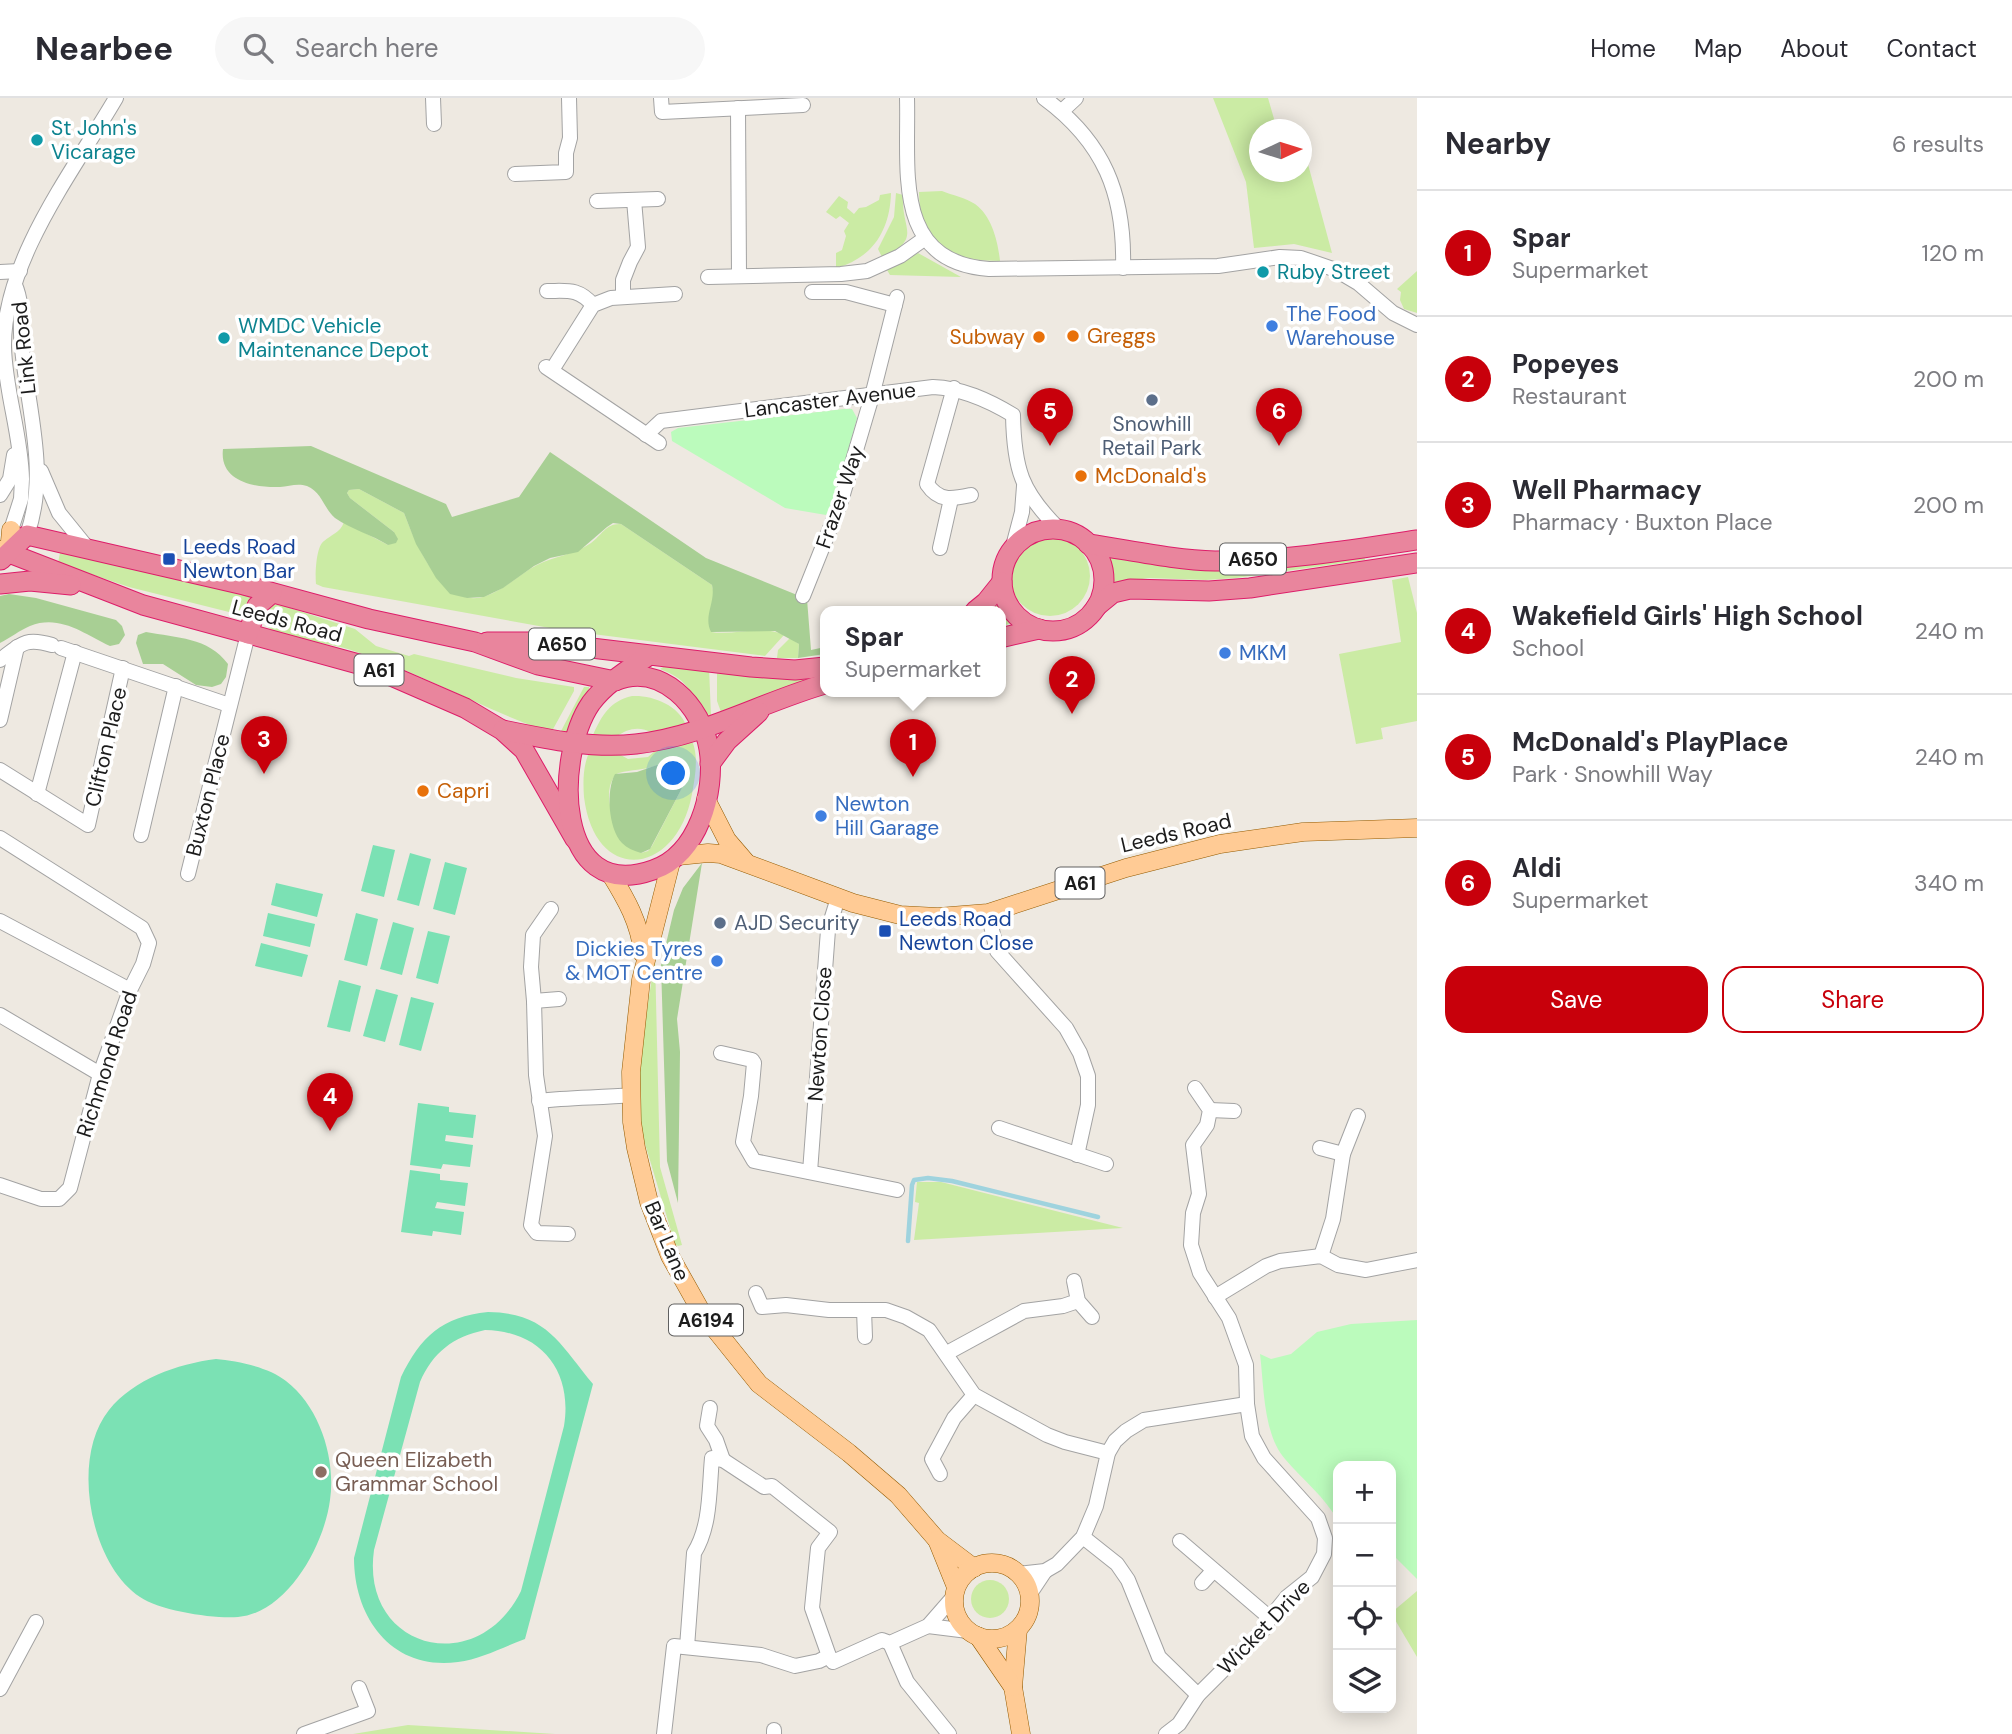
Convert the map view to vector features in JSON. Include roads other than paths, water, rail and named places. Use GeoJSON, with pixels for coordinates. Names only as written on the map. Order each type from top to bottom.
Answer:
{"type":"FeatureCollection","features":[{"type":"Feature","properties":{"kind":"highway"},"geometry":{"type":"LineString","coordinates":[[1006,637],[1039,629],[1054,631],[1076,626],[1096,607],[1101,596],[1103,574],[1100,563],[1088,544],[1070,532],[1050,529],[1033,534],[1020,541],[1012,550],[1003,568],[1005,598],[1015,615],[1039,629]]}},
{"type":"Feature","properties":{"kind":"highway","name":"Leeds Road"},"geometry":{"type":"LineString","coordinates":[[575,839],[530,758],[518,743],[465,708],[386,673],[143,605],[3,554],[13,530],[369,619],[475,642],[538,665],[615,681]]}},
{"type":"Feature","properties":{"kind":"highway","name":"A650"},"geometry":{"type":"LineString","coordinates":[[1088,544],[1177,558],[1216,561],[1296,555],[1417,540]]}},
{"type":"Feature","properties":{"kind":"highway","name":"A650"},"geometry":{"type":"LineString","coordinates":[[1096,607],[1113,593],[1130,589],[1209,591],[1250,588],[1417,563]]}},
{"type":"Feature","properties":{"kind":"highway"},"geometry":{"type":"LineString","coordinates":[[0,584],[30,581],[93,587]]}},
{"type":"Feature","properties":{"kind":"highway"},"geometry":{"type":"LineString","coordinates":[[981,606],[1002,582]]}},
{"type":"Feature","properties":{"kind":"highway"},"geometry":{"type":"LineString","coordinates":[[248,634],[257,606],[272,593]]}},
{"type":"Feature","properties":{"kind":"highway","name":"A650"},"geometry":{"type":"LineString","coordinates":[[475,642],[541,642],[778,669],[820,667]]}},
{"type":"Feature","properties":{"kind":"highway","name":"A650"},"geometry":{"type":"LineString","coordinates":[[615,681],[648,656]]}},
{"type":"Feature","properties":{"kind":"highway","name":"A61"},"geometry":{"type":"LineString","coordinates":[[575,839],[590,859],[610,873],[620,876],[652,871],[674,859],[696,828],[706,799],[709,748],[703,728],[688,704],[665,683],[640,677],[615,681]]}},
{"type":"Feature","properties":{"kind":"highway"},"geometry":{"type":"LineString","coordinates":[[575,839],[570,821],[568,785],[574,743],[592,702],[615,681]]}},
{"type":"Feature","properties":{"kind":"highway"},"geometry":{"type":"LineString","coordinates":[[502,730],[574,743],[636,744],[703,728],[820,686]]}},
{"type":"Feature","properties":{"kind":"highway"},"geometry":{"type":"LineString","coordinates":[[710,764],[727,741],[771,702]]}},
{"type":"Feature","properties":{"kind":"main road","name":"Leeds Road"},"geometry":{"type":"LineString","coordinates":[[706,799],[727,841],[750,865]]}},
{"type":"Feature","properties":{"kind":"main road","name":"Leeds Road"},"geometry":{"type":"LineString","coordinates":[[674,859],[715,853],[838,898],[900,915],[937,917],[988,913],[1126,868],[1220,844],[1303,832],[1417,828]]}},
{"type":"Feature","properties":{"kind":"main road","name":"Bar Lane"},"geometry":{"type":"LineString","coordinates":[[674,859],[644,965],[636,1015],[631,1095],[636,1148],[649,1202],[670,1256],[702,1313],[759,1384],[849,1453],[898,1495],[937,1540],[974,1568]]}},
{"type":"Feature","properties":{"kind":"main road","name":"Bar Lane"},"geometry":{"type":"LineString","coordinates":[[610,873],[627,900],[636,922],[644,965]]}},
{"type":"Feature","properties":{"kind":"main road","name":"Bar Lane"},"geometry":{"type":"LineString","coordinates":[[937,1540],[956,1591]]}},
{"type":"Feature","properties":{"kind":"main road"},"geometry":{"type":"LineString","coordinates":[[956,1591],[963,1577],[974,1568],[998,1564],[1009,1567],[1018,1574],[1026,1584],[1029,1595]]}},
{"type":"Feature","properties":{"kind":"main road","name":"A6194"},"geometry":{"type":"LineString","coordinates":[[956,1591],[956,1614],[1013,1687]]}},
{"type":"Feature","properties":{"kind":"main road","name":"A6194"},"geometry":{"type":"LineString","coordinates":[[1021,1734],[1013,1687],[1018,1629],[1027,1614],[1029,1595]]}},
{"type":"Feature","properties":{"kind":"main road"},"geometry":{"type":"LineString","coordinates":[[973,1634],[999,1639],[1018,1629]]}},
{"type":"Feature","properties":{"kind":"street"},"geometry":{"type":"LineString","coordinates":[[0,284],[18,278],[37,230],[116,98]]}},
{"type":"Feature","properties":{"kind":"street"},"geometry":{"type":"LineString","coordinates":[[433,98],[434,124]]}},
{"type":"Feature","properties":{"kind":"street"},"geometry":{"type":"LineString","coordinates":[[515,174],[566,172],[566,153],[570,138],[569,98]]}},
{"type":"Feature","properties":{"kind":"street"},"geometry":{"type":"LineString","coordinates":[[662,98],[662,111],[803,105]]}},
{"type":"Feature","properties":{"kind":"street"},"geometry":{"type":"LineString","coordinates":[[907,98],[909,183],[917,228],[924,239],[944,258],[972,268],[1218,266],[1280,257],[1301,258],[1335,270],[1358,283],[1393,313],[1417,325]]}},
{"type":"Feature","properties":{"kind":"street"},"geometry":{"type":"LineString","coordinates":[[1044,98],[1062,111],[1083,133],[1110,175],[1121,220],[1124,268]]}},
{"type":"Feature","properties":{"kind":"street"},"geometry":{"type":"LineString","coordinates":[[1062,111],[1076,98]]}},
{"type":"Feature","properties":{"kind":"street"},"geometry":{"type":"LineString","coordinates":[[738,108],[740,276]]}},
{"type":"Feature","properties":{"kind":"street"},"geometry":{"type":"LineString","coordinates":[[597,201],[658,199]]}},
{"type":"Feature","properties":{"kind":"street"},"geometry":{"type":"LineString","coordinates":[[623,297],[623,280],[638,247],[634,200]]}},
{"type":"Feature","properties":{"kind":"street"},"geometry":{"type":"LineString","coordinates":[[708,277],[867,271],[900,256],[924,239]]}},
{"type":"Feature","properties":{"kind":"street"},"geometry":{"type":"LineString","coordinates":[[0,272],[18,278]]}},
{"type":"Feature","properties":{"kind":"street","name":"Link Road"},"geometry":{"type":"LineString","coordinates":[[13,530],[22,479],[4,344],[6,309],[18,278]]}},
{"type":"Feature","properties":{"kind":"street","name":"Link Road"},"geometry":{"type":"LineString","coordinates":[[13,530],[35,500],[38,463],[22,351],[22,302],[18,278]]}},
{"type":"Feature","properties":{"kind":"street"},"geometry":{"type":"LineString","coordinates":[[547,291],[574,291],[583,294],[593,305],[611,298],[675,294]]}},
{"type":"Feature","properties":{"kind":"street","name":"Frazer Way"},"geometry":{"type":"LineString","coordinates":[[803,596],[841,501],[896,301],[846,292],[812,292]]}},
{"type":"Feature","properties":{"kind":"street","name":"Lancaster Avenue"},"geometry":{"type":"LineString","coordinates":[[593,305],[548,368],[652,439],[662,421],[933,387],[954,388],[995,404],[1013,415],[1015,446],[1024,484]]}},
{"type":"Feature","properties":{"kind":"street"},"geometry":{"type":"LineString","coordinates":[[954,388],[927,484],[942,498],[971,495]]}},
{"type":"Feature","properties":{"kind":"street"},"geometry":{"type":"LineString","coordinates":[[0,495],[12,473],[16,433]]}},
{"type":"Feature","properties":{"kind":"street"},"geometry":{"type":"LineString","coordinates":[[38,463],[59,513],[89,550]]}},
{"type":"Feature","properties":{"kind":"street"},"geometry":{"type":"LineString","coordinates":[[1024,484],[1039,509],[1060,530]]}},
{"type":"Feature","properties":{"kind":"street"},"geometry":{"type":"LineString","coordinates":[[1012,550],[1022,512],[1024,484]]}},
{"type":"Feature","properties":{"kind":"street"},"geometry":{"type":"LineString","coordinates":[[940,548],[951,499]]}},
{"type":"Feature","properties":{"kind":"street","name":"Buxton Place"},"geometry":{"type":"LineString","coordinates":[[188,874],[248,634]]}},
{"type":"Feature","properties":{"kind":"street"},"geometry":{"type":"LineString","coordinates":[[0,660],[17,647],[35,640],[229,705]]}},
{"type":"Feature","properties":{"kind":"street"},"geometry":{"type":"LineString","coordinates":[[0,720],[17,647]]}},
{"type":"Feature","properties":{"kind":"street"},"geometry":{"type":"LineString","coordinates":[[0,771],[37,794],[63,648]]}},
{"type":"Feature","properties":{"kind":"street","name":"Clifton Place"},"geometry":{"type":"LineString","coordinates":[[37,794],[88,825],[123,668]]}},
{"type":"Feature","properties":{"kind":"street"},"geometry":{"type":"LineString","coordinates":[[141,835],[176,686]]}},
{"type":"Feature","properties":{"kind":"street","name":"Richmond Road"},"geometry":{"type":"LineString","coordinates":[[0,838],[142,928],[149,943],[100,1074],[70,1188],[59,1199],[41,1199],[0,1185]]}},
{"type":"Feature","properties":{"kind":"street","name":"Newton Close"},"geometry":{"type":"LineString","coordinates":[[810,1172],[828,930],[838,898]]}},
{"type":"Feature","properties":{"kind":"street"},"geometry":{"type":"LineString","coordinates":[[551,909],[533,935],[531,967],[536,1075],[545,1136],[531,1225],[537,1233],[568,1234]]}},
{"type":"Feature","properties":{"kind":"street"},"geometry":{"type":"LineString","coordinates":[[988,913],[997,951],[1066,1028],[1080,1054],[1088,1076],[1088,1105],[1077,1155]]}},
{"type":"Feature","properties":{"kind":"street"},"geometry":{"type":"LineString","coordinates":[[0,921],[130,990]]}},
{"type":"Feature","properties":{"kind":"street"},"geometry":{"type":"LineString","coordinates":[[534,1001],[559,999]]}},
{"type":"Feature","properties":{"kind":"street"},"geometry":{"type":"LineString","coordinates":[[0,1014],[100,1074]]}},
{"type":"Feature","properties":{"kind":"street"},"geometry":{"type":"LineString","coordinates":[[721,1053],[752,1060],[754,1063],[743,1142],[751,1158],[760,1164],[897,1190]]}},
{"type":"Feature","properties":{"kind":"street"},"geometry":{"type":"LineString","coordinates":[[1195,1088],[1210,1110],[1234,1111]]}},
{"type":"Feature","properties":{"kind":"street"},"geometry":{"type":"LineString","coordinates":[[539,1101],[568,1097],[631,1095]]}},
{"type":"Feature","properties":{"kind":"street","name":"Wicket Drive"},"geometry":{"type":"LineString","coordinates":[[1166,1734],[1179,1724],[1198,1695],[1263,1630],[1287,1597],[1312,1577],[1324,1553],[1325,1538],[1318,1518],[1264,1458],[1252,1436],[1247,1404],[1246,1365],[1229,1318],[1200,1273],[1191,1245],[1193,1213],[1199,1194],[1194,1145],[1207,1125],[1210,1110]]}},
{"type":"Feature","properties":{"kind":"street"},"geometry":{"type":"LineString","coordinates":[[1321,1256],[1333,1219],[1343,1154],[1358,1115]]}},
{"type":"Feature","properties":{"kind":"street"},"geometry":{"type":"LineString","coordinates":[[999,1128],[1106,1164]]}},
{"type":"Feature","properties":{"kind":"street"},"geometry":{"type":"LineString","coordinates":[[1320,1148],[1343,1154]]}},
{"type":"Feature","properties":{"kind":"street"},"geometry":{"type":"LineString","coordinates":[[1215,1297],[1266,1266],[1280,1261],[1321,1256],[1338,1265],[1366,1269],[1417,1260]]}},
{"type":"Feature","properties":{"kind":"street"},"geometry":{"type":"LineString","coordinates":[[1074,1281],[1078,1301],[1092,1317]]}},
{"type":"Feature","properties":{"kind":"street"},"geometry":{"type":"LineString","coordinates":[[755,1293],[762,1307],[793,1305],[829,1310],[886,1310],[906,1317],[929,1330],[974,1395],[1047,1435],[1108,1453]]}},
{"type":"Feature","properties":{"kind":"street"},"geometry":{"type":"LineString","coordinates":[[947,1353],[1024,1311],[1063,1306],[1078,1301]]}},
{"type":"Feature","properties":{"kind":"street"},"geometry":{"type":"LineString","coordinates":[[864,1310],[865,1337]]}},
{"type":"Feature","properties":{"kind":"street"},"geometry":{"type":"LineString","coordinates":[[940,1474],[932,1459],[954,1418],[974,1395]]}},
{"type":"Feature","properties":{"kind":"street"},"geometry":{"type":"LineString","coordinates":[[1018,1574],[1045,1571],[1057,1564],[1083,1537],[1096,1506],[1108,1453],[1120,1436],[1144,1420],[1247,1404]]}},
{"type":"Feature","properties":{"kind":"street"},"geometry":{"type":"LineString","coordinates":[[710,1408],[707,1426],[716,1440],[723,1460]]}},
{"type":"Feature","properties":{"kind":"street"},"geometry":{"type":"LineString","coordinates":[[687,1647],[694,1553],[701,1543],[704,1529],[712,1458],[723,1460],[764,1487],[772,1486],[830,1532],[818,1548],[812,1608],[832,1662],[882,1640],[890,1643],[928,1626],[956,1591]]}},
{"type":"Feature","properties":{"kind":"street"},"geometry":{"type":"LineString","coordinates":[[1083,1537],[1117,1564],[1128,1580],[1159,1657],[1198,1695]]}},
{"type":"Feature","properties":{"kind":"street"},"geometry":{"type":"LineString","coordinates":[[1180,1541],[1270,1618]]}},
{"type":"Feature","properties":{"kind":"street"},"geometry":{"type":"LineString","coordinates":[[1029,1595],[1045,1571]]}},
{"type":"Feature","properties":{"kind":"street"},"geometry":{"type":"LineString","coordinates":[[1202,1583],[1213,1571]]}},
{"type":"Feature","properties":{"kind":"street"},"geometry":{"type":"LineString","coordinates":[[0,1689],[36,1622]]}},
{"type":"Feature","properties":{"kind":"street"},"geometry":{"type":"LineString","coordinates":[[928,1626],[973,1634]]}},
{"type":"Feature","properties":{"kind":"street"},"geometry":{"type":"LineString","coordinates":[[890,1643],[907,1682],[946,1733]]}},
{"type":"Feature","properties":{"kind":"street"},"geometry":{"type":"LineString","coordinates":[[664,1734],[674,1646],[761,1655],[795,1666],[829,1656]]}},
{"type":"Feature","properties":{"kind":"street"},"geometry":{"type":"LineString","coordinates":[[304,1734],[368,1711],[359,1688]]}},
{"type":"Feature","properties":{"kind":"waterway"},"geometry":{"type":"LineString","coordinates":[[908,1241],[912,1185],[914,1180],[928,1178],[952,1181],[1098,1217]]}},
{"type":"Feature","properties":{"kind":"place","name":"St John's Vicarage"},"geometry":{"type":"Point","coordinates":[37,140]}},
{"type":"Feature","properties":{"kind":"place","name":"Ruby Street"},"geometry":{"type":"Point","coordinates":[1263,272]}},
{"type":"Feature","properties":{"kind":"place","name":"The Food Warehouse"},"geometry":{"type":"Point","coordinates":[1272,326]}},
{"type":"Feature","properties":{"kind":"place","name":"Greggs"},"geometry":{"type":"Point","coordinates":[1073,336]}},
{"type":"Feature","properties":{"kind":"place","name":"Subway"},"geometry":{"type":"Point","coordinates":[1039,337]}},
{"type":"Feature","properties":{"kind":"place","name":"WMDC Vehicle Maintenance Depot"},"geometry":{"type":"Point","coordinates":[224,338]}},
{"type":"Feature","properties":{"kind":"place","name":"Snowhill Retail Park"},"geometry":{"type":"Point","coordinates":[1152,400]}},
{"type":"Feature","properties":{"kind":"place","name":"McDonald's PlayPlace"},"geometry":{"type":"Point","coordinates":[1050,446]}},
{"type":"Feature","properties":{"kind":"place","name":"Aldi"},"geometry":{"type":"Point","coordinates":[1279,446]}},
{"type":"Feature","properties":{"kind":"place","name":"McDonald's"},"geometry":{"type":"Point","coordinates":[1081,476]}},
{"type":"Feature","properties":{"kind":"place","name":"Leeds Road Newton Bar"},"geometry":{"type":"Point","coordinates":[169,559]}},
{"type":"Feature","properties":{"kind":"place","name":"MKM"},"geometry":{"type":"Point","coordinates":[1225,653]}},
{"type":"Feature","properties":{"kind":"place","name":"Popeyes"},"geometry":{"type":"Point","coordinates":[1072,714]}},
{"type":"Feature","properties":{"kind":"place","name":"Well Pharmacy"},"geometry":{"type":"Point","coordinates":[264,774]}},
{"type":"Feature","properties":{"kind":"place","name":"Spar"},"geometry":{"type":"Point","coordinates":[913,777]}},
{"type":"Feature","properties":{"kind":"place","name":"Capri"},"geometry":{"type":"Point","coordinates":[423,791]}},
{"type":"Feature","properties":{"kind":"place","name":"Newton Hill Garage"},"geometry":{"type":"Point","coordinates":[821,816]}},
{"type":"Feature","properties":{"kind":"place","name":"AJD Security"},"geometry":{"type":"Point","coordinates":[720,923]}},
{"type":"Feature","properties":{"kind":"place","name":"Leeds Road Newton Close"},"geometry":{"type":"Point","coordinates":[885,931]}},
{"type":"Feature","properties":{"kind":"place","name":"Dickies Tyres & MOT Centre"},"geometry":{"type":"Point","coordinates":[717,961]}},
{"type":"Feature","properties":{"kind":"place","name":"Wakefield Girls' High School"},"geometry":{"type":"Point","coordinates":[330,1131]}},
{"type":"Feature","properties":{"kind":"place","name":"Queen Elizabeth Grammar School"},"geometry":{"type":"Point","coordinates":[321,1472]}}]}
